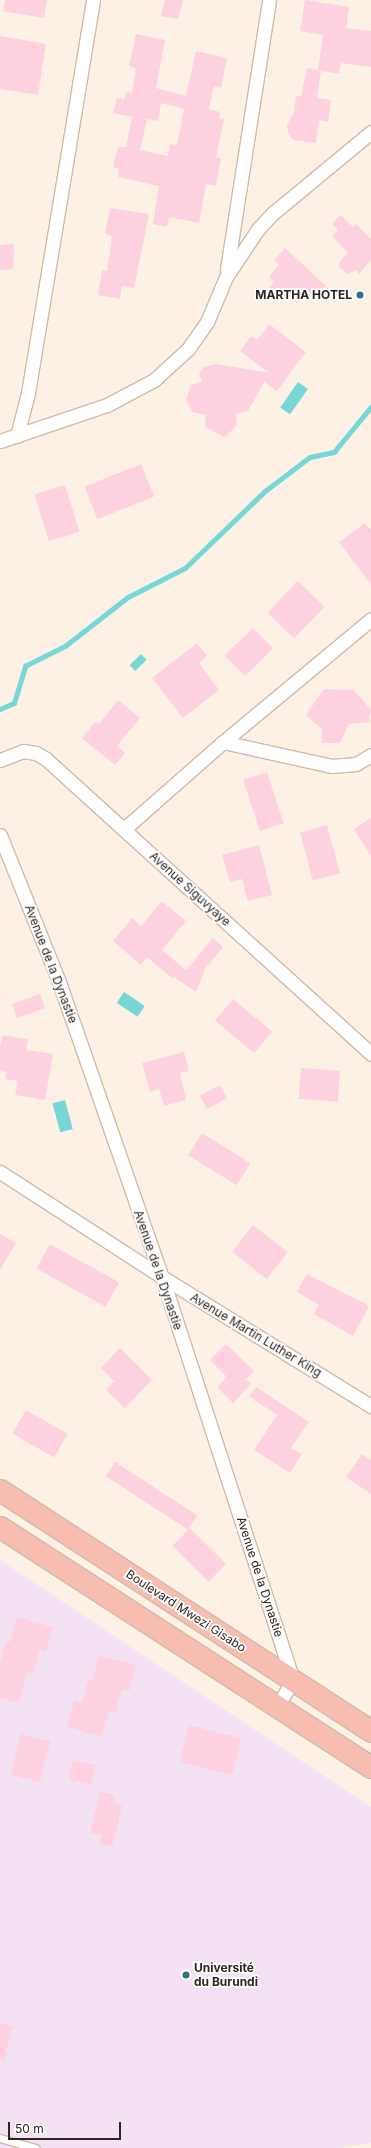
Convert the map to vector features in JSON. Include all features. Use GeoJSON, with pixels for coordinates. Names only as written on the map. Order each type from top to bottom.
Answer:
{"type":"FeatureCollection","features":[{"type":"Feature","properties":{"kind":"main road","name":"Boulevard Mwezi Gisabo"},"geometry":{"type":"LineString","coordinates":[[0,1490],[371,1731]]}},
{"type":"Feature","properties":{"kind":"main road"},"geometry":{"type":"LineString","coordinates":[[0,1527],[371,1767]]}},
{"type":"Feature","properties":{"kind":"street"},"geometry":{"type":"LineString","coordinates":[[17,436],[28,393],[93,0]]}},
{"type":"Feature","properties":{"kind":"street"},"geometry":{"type":"LineString","coordinates":[[226,277],[269,0]]}},
{"type":"Feature","properties":{"kind":"street"},"geometry":{"type":"LineString","coordinates":[[0,441],[107,405],[154,380],[188,349],[208,322],[226,277],[243,247],[273,213],[371,132]]}},
{"type":"Feature","properties":{"kind":"street"},"geometry":{"type":"LineString","coordinates":[[124,829],[223,742],[371,619]]}},
{"type":"Feature","properties":{"kind":"street"},"geometry":{"type":"LineString","coordinates":[[223,742],[332,766],[356,764],[371,755]]}},
{"type":"Feature","properties":{"kind":"street","name":"Avenue Siguvyaye"},"geometry":{"type":"LineString","coordinates":[[0,760],[23,751],[36,753],[124,829],[371,1054]]}},
{"type":"Feature","properties":{"kind":"street","name":"Avenue de la Dynastie"},"geometry":{"type":"LineString","coordinates":[[0,835],[58,979],[162,1277],[293,1681]]}},
{"type":"Feature","properties":{"kind":"street","name":"Avenue Martin Luther King"},"geometry":{"type":"LineString","coordinates":[[0,1172],[162,1277],[371,1406]]}},
{"type":"Feature","properties":{"kind":"street"},"geometry":{"type":"LineString","coordinates":[[277,1706],[293,1681]]}},
{"type":"Feature","properties":{"kind":"lane"},"geometry":{"type":"LineString","coordinates":[[0,2138],[36,2148]]}},
{"type":"Feature","properties":{"kind":"shaded area","name":"Université du Burundi"},"geometry":{"type":"Polygon","coordinates":[[[0,1560],[371,1807],[371,2143],[339,2148],[0,2148],[0,1560]]]}},
{"type":"Feature","properties":{"kind":"water"},"geometry":{"type":"Polygon","coordinates":[[[298,382],[308,389],[290,414],[280,407],[298,382]]]}},
{"type":"Feature","properties":{"kind":"water"},"geometry":{"type":"Polygon","coordinates":[[[141,654],[147,660],[135,671],[130,665],[141,654]]]}},
{"type":"Feature","properties":{"kind":"water"},"geometry":{"type":"Polygon","coordinates":[[[124,992],[145,1006],[137,1017],[117,1003],[124,992]]]}},
{"type":"Feature","properties":{"kind":"water"},"geometry":{"type":"Polygon","coordinates":[[[65,1100],[73,1129],[60,1132],[52,1103],[65,1100]]]}},
{"type":"Feature","properties":{"kind":"building"},"geometry":{"type":"Polygon","coordinates":[[[5,0],[47,0],[44,18],[3,11],[5,0]]]}},
{"type":"Feature","properties":{"kind":"building"},"geometry":{"type":"Polygon","coordinates":[[[165,0],[183,0],[178,19],[161,16],[165,0]]]}},
{"type":"Feature","properties":{"kind":"building"},"geometry":{"type":"Polygon","coordinates":[[[305,0],[349,7],[346,28],[371,31],[371,67],[341,63],[339,74],[318,70],[323,35],[300,31],[305,0]]]}},
{"type":"Feature","properties":{"kind":"building"},"geometry":{"type":"Polygon","coordinates":[[[136,34],[165,40],[156,88],[186,96],[196,51],[227,58],[221,88],[214,86],[209,109],[220,112],[219,118],[224,119],[216,158],[221,158],[216,186],[206,184],[199,223],[169,217],[167,227],[153,224],[159,186],[118,177],[119,169],[113,167],[118,147],[126,147],[132,117],[113,113],[117,98],[124,100],[126,92],[132,93],[136,68],[129,66],[136,34]],[[161,103],[158,121],[147,119],[140,150],[168,156],[170,144],[177,145],[184,109],[161,103]]]}},
{"type":"Feature","properties":{"kind":"building"},"geometry":{"type":"Polygon","coordinates":[[[0,36],[46,44],[38,95],[0,89],[0,36]]]}},
{"type":"Feature","properties":{"kind":"building"},"geometry":{"type":"Polygon","coordinates":[[[307,68],[321,71],[317,98],[331,100],[328,122],[319,120],[316,143],[293,140],[288,133],[287,125],[294,112],[296,96],[301,96],[307,68]]]}},
{"type":"Feature","properties":{"kind":"building"},"geometry":{"type":"Polygon","coordinates":[[[110,208],[149,214],[134,288],[122,286],[120,299],[98,295],[102,270],[107,271],[112,236],[105,234],[110,208]]]}},
{"type":"Feature","properties":{"kind":"building"},"geometry":{"type":"Polygon","coordinates":[[[341,215],[353,227],[356,224],[371,239],[371,260],[359,274],[356,270],[348,274],[339,267],[340,261],[348,253],[332,236],[338,230],[332,223],[341,215]]]}},
{"type":"Feature","properties":{"kind":"building"},"geometry":{"type":"Polygon","coordinates":[[[14,244],[13,269],[0,270],[0,245],[14,244]]]}},
{"type":"Feature","properties":{"kind":"building"},"geometry":{"type":"Polygon","coordinates":[[[285,248],[326,286],[315,298],[308,291],[297,303],[289,296],[284,302],[269,288],[274,282],[269,277],[279,265],[274,260],[285,248]]]}},
{"type":"Feature","properties":{"kind":"building"},"geometry":{"type":"Polygon","coordinates":[[[269,324],[306,352],[277,391],[264,382],[248,411],[236,414],[237,425],[225,437],[205,427],[206,415],[192,412],[186,400],[191,385],[202,382],[199,374],[204,367],[217,364],[269,373],[240,351],[251,336],[257,340],[269,324]]]}},
{"type":"Feature","properties":{"kind":"building"},"geometry":{"type":"Polygon","coordinates":[[[141,464],[154,496],[98,519],[84,487],[141,464]]]}},
{"type":"Feature","properties":{"kind":"building"},"geometry":{"type":"Polygon","coordinates":[[[65,485],[79,532],[49,541],[34,494],[65,485]]]}},
{"type":"Feature","properties":{"kind":"building"},"geometry":{"type":"Polygon","coordinates":[[[365,523],[371,530],[371,585],[339,542],[365,523]]]}},
{"type":"Feature","properties":{"kind":"building"},"geometry":{"type":"Polygon","coordinates":[[[298,581],[325,607],[294,638],[267,613],[298,581]]]}},
{"type":"Feature","properties":{"kind":"building"},"geometry":{"type":"Polygon","coordinates":[[[253,628],[273,649],[245,676],[225,655],[253,628]]]}},
{"type":"Feature","properties":{"kind":"building"},"geometry":{"type":"Polygon","coordinates":[[[197,643],[207,656],[199,663],[219,690],[183,718],[152,678],[197,643]]]}},
{"type":"Feature","properties":{"kind":"building"},"geometry":{"type":"Polygon","coordinates":[[[324,689],[354,690],[371,710],[369,722],[349,724],[340,743],[322,743],[322,729],[306,715],[324,689]]]}},
{"type":"Feature","properties":{"kind":"building"},"geometry":{"type":"Polygon","coordinates":[[[118,700],[140,718],[117,746],[125,753],[115,765],[82,738],[95,722],[99,724],[118,700]]]}},
{"type":"Feature","properties":{"kind":"building"},"geometry":{"type":"Polygon","coordinates":[[[267,772],[284,823],[260,831],[243,780],[267,772]]]}},
{"type":"Feature","properties":{"kind":"building"},"geometry":{"type":"Polygon","coordinates":[[[371,818],[371,856],[354,829],[371,818]]]}},
{"type":"Feature","properties":{"kind":"building"},"geometry":{"type":"Polygon","coordinates":[[[327,825],[340,873],[313,881],[300,832],[327,825]]]}},
{"type":"Feature","properties":{"kind":"building"},"geometry":{"type":"Polygon","coordinates":[[[259,845],[272,895],[248,901],[242,879],[230,882],[222,855],[259,845]]]}},
{"type":"Feature","properties":{"kind":"building"},"geometry":{"type":"Polygon","coordinates":[[[162,901],[186,921],[162,950],[186,970],[213,938],[223,947],[205,969],[196,992],[174,977],[173,979],[147,957],[141,965],[113,941],[132,918],[141,926],[162,901]]]}},
{"type":"Feature","properties":{"kind":"building"},"geometry":{"type":"Polygon","coordinates":[[[40,994],[45,1008],[17,1018],[12,1004],[40,994]]]}},
{"type":"Feature","properties":{"kind":"building"},"geometry":{"type":"Polygon","coordinates":[[[233,999],[272,1032],[254,1053],[215,1020],[233,999]]]}},
{"type":"Feature","properties":{"kind":"building"},"geometry":{"type":"Polygon","coordinates":[[[3,1035],[28,1039],[26,1050],[53,1054],[45,1100],[15,1095],[18,1081],[5,1079],[6,1072],[0,1071],[0,1046],[3,1035]]]}},
{"type":"Feature","properties":{"kind":"building"},"geometry":{"type":"Polygon","coordinates":[[[184,1052],[189,1071],[180,1073],[186,1100],[164,1106],[159,1089],[150,1092],[142,1063],[184,1052]]]}},
{"type":"Feature","properties":{"kind":"building"},"geometry":{"type":"Polygon","coordinates":[[[301,1068],[340,1071],[338,1102],[299,1099],[301,1068]]]}},
{"type":"Feature","properties":{"kind":"building"},"geometry":{"type":"Polygon","coordinates":[[[220,1085],[227,1098],[207,1109],[200,1096],[220,1085]]]}},
{"type":"Feature","properties":{"kind":"building"},"geometry":{"type":"Polygon","coordinates":[[[202,1133],[250,1163],[237,1185],[188,1155],[202,1133]]]}},
{"type":"Feature","properties":{"kind":"building"},"geometry":{"type":"Polygon","coordinates":[[[253,1225],[288,1252],[267,1279],[232,1252],[253,1225]]]}},
{"type":"Feature","properties":{"kind":"building"},"geometry":{"type":"Polygon","coordinates":[[[0,1234],[16,1243],[0,1270],[0,1234]]]}},
{"type":"Feature","properties":{"kind":"building"},"geometry":{"type":"Polygon","coordinates":[[[50,1244],[119,1282],[106,1307],[36,1268],[50,1244]]]}},
{"type":"Feature","properties":{"kind":"building"},"geometry":{"type":"Polygon","coordinates":[[[307,1274],[369,1306],[353,1336],[314,1314],[319,1305],[297,1292],[307,1274]]]}},
{"type":"Feature","properties":{"kind":"building"},"geometry":{"type":"Polygon","coordinates":[[[226,1344],[254,1371],[246,1379],[251,1384],[233,1403],[217,1387],[227,1377],[210,1360],[226,1344]]]}},
{"type":"Feature","properties":{"kind":"building"},"geometry":{"type":"Polygon","coordinates":[[[120,1348],[152,1380],[125,1408],[106,1390],[114,1381],[101,1368],[120,1348]]]}},
{"type":"Feature","properties":{"kind":"building"},"geometry":{"type":"Polygon","coordinates":[[[256,1387],[309,1422],[291,1448],[302,1454],[290,1473],[254,1450],[277,1415],[249,1396],[256,1387]]]}},
{"type":"Feature","properties":{"kind":"building"},"geometry":{"type":"Polygon","coordinates":[[[26,1410],[68,1434],[54,1457],[12,1433],[26,1410]]]}},
{"type":"Feature","properties":{"kind":"building"},"geometry":{"type":"Polygon","coordinates":[[[362,1454],[371,1460],[371,1494],[346,1477],[362,1454]]]}},
{"type":"Feature","properties":{"kind":"building"},"geometry":{"type":"Polygon","coordinates":[[[115,1462],[197,1515],[188,1530],[106,1476],[115,1462]]]}},
{"type":"Feature","properties":{"kind":"building"},"geometry":{"type":"Polygon","coordinates":[[[190,1528],[226,1564],[208,1582],[172,1546],[190,1528]]]}},
{"type":"Feature","properties":{"kind":"building"},"geometry":{"type":"Polygon","coordinates":[[[17,1617],[53,1627],[46,1652],[40,1650],[33,1674],[27,1672],[19,1703],[0,1698],[0,1662],[6,1641],[10,1642],[17,1617]]]}},
{"type":"Feature","properties":{"kind":"building"},"geometry":{"type":"Polygon","coordinates":[[[99,1656],[136,1665],[129,1691],[122,1689],[116,1713],[109,1711],[102,1737],[67,1727],[74,1701],[82,1703],[88,1680],[92,1681],[99,1656]]]}},
{"type":"Feature","properties":{"kind":"building"},"geometry":{"type":"Polygon","coordinates":[[[189,1725],[241,1738],[232,1775],[180,1762],[189,1725]]]}},
{"type":"Feature","properties":{"kind":"building"},"geometry":{"type":"Polygon","coordinates":[[[21,1734],[50,1741],[40,1782],[11,1775],[21,1734]]]}},
{"type":"Feature","properties":{"kind":"building"},"geometry":{"type":"Polygon","coordinates":[[[73,1760],[95,1765],[91,1785],[69,1779],[73,1760]]]}},
{"type":"Feature","properties":{"kind":"building"},"geometry":{"type":"Polygon","coordinates":[[[100,1791],[115,1795],[113,1803],[122,1806],[112,1847],[99,1844],[102,1835],[90,1833],[100,1791]]]}},
{"type":"Feature","properties":{"kind":"building"},"geometry":{"type":"Polygon","coordinates":[[[0,2023],[13,2026],[4,2061],[0,2060],[0,2023]]]}},
{"type":"Feature","properties":{"kind":"waterway"},"geometry":{"type":"LineString","coordinates":[[0,709],[14,703],[25,666],[65,646],[128,597],[185,568],[265,491],[310,457],[334,452],[371,407]]}},
{"type":"Feature","properties":{"kind":"place","name":"MARTHA HOTEL"},"geometry":{"type":"Point","coordinates":[360,295]}},
{"type":"Feature","properties":{"kind":"place","name":"Université du Burundi"},"geometry":{"type":"Point","coordinates":[186,1975]}}]}
